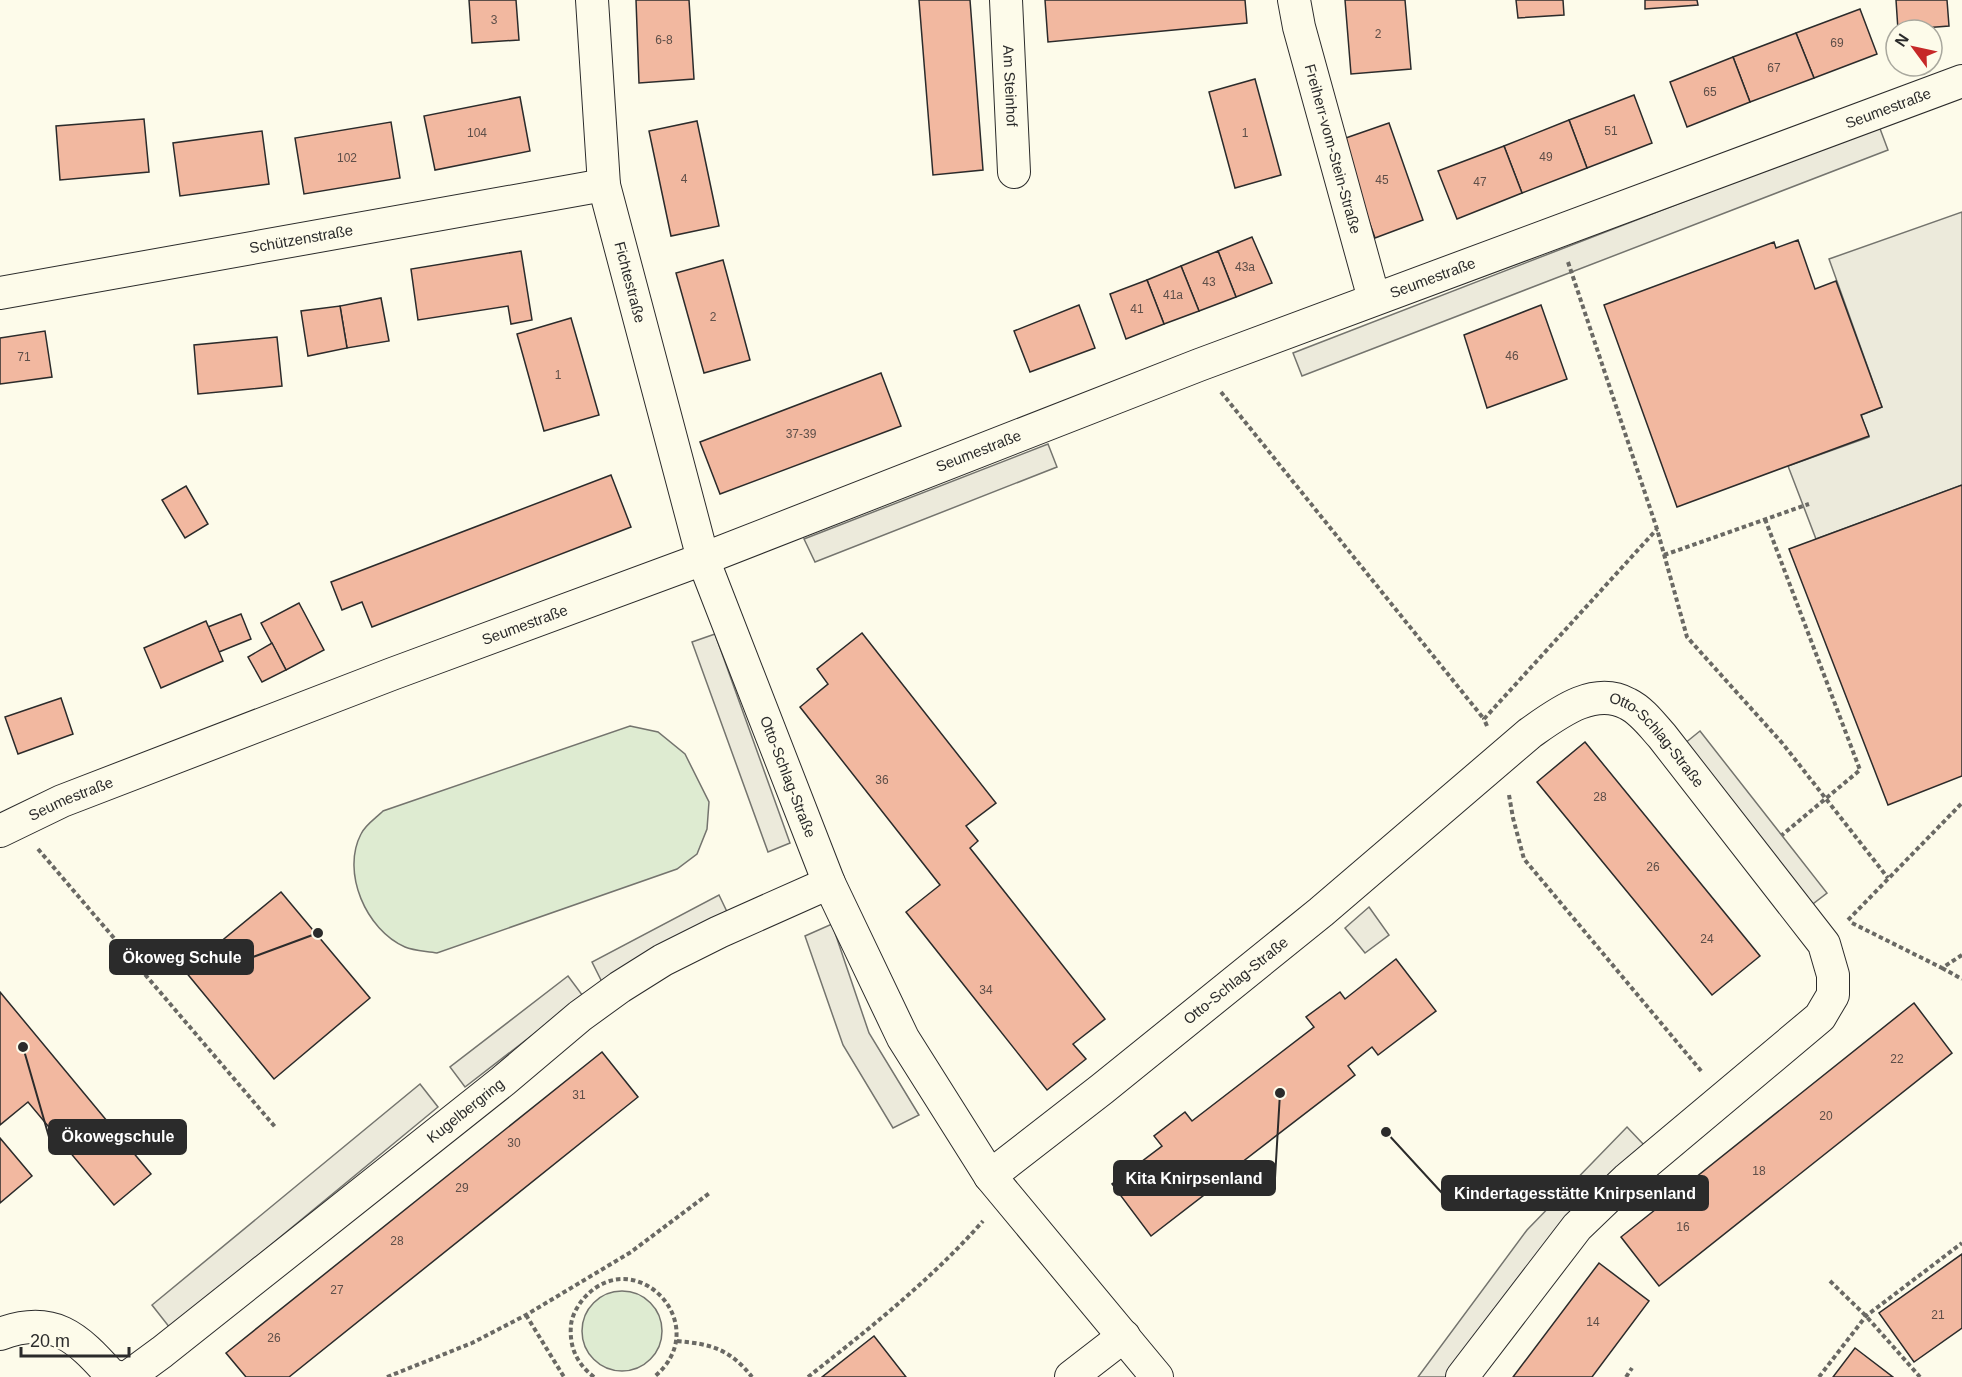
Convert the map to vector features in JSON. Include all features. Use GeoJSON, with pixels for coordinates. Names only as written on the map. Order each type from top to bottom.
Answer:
{"type":"FeatureCollection","features":[{"type":"Feature","properties":{"kind":"street","name":"Fichtestraße"},"geometry":{"type":"LineString","coordinates":[[592,0],[604,185],[703,559]]}},
{"type":"Feature","properties":{"kind":"street","name":"Am Steinhof"},"geometry":{"type":"LineString","coordinates":[[1006,0],[1014,172]]}},
{"type":"Feature","properties":{"kind":"street","name":"Freiherr-vom-Stein-Straße"},"geometry":{"type":"LineString","coordinates":[[1294,0],[1299,27],[1374,299]]}},
{"type":"Feature","properties":{"kind":"street","name":"Seumestraße"},"geometry":{"type":"LineString","coordinates":[[8,827],[62,801],[348,691],[703,559],[1199,364],[1962,81]]}},
{"type":"Feature","properties":{"kind":"street","name":"Schützenstraße"},"geometry":{"type":"LineString","coordinates":[[0,293],[604,185]]}},
{"type":"Feature","properties":{"kind":"street","name":"Otto-Schlag-Straße"},"geometry":{"type":"LineString","coordinates":[[703,559],[829,883],[903,1038],[998,1186],[1157,1377]]}},
{"type":"Feature","properties":{"kind":"street","name":"Otto-Schlag-Straße"},"geometry":{"type":"LineString","coordinates":[[998,1186],[1102,1089],[1320,912],[1530,733],[1554,716],[1584,700],[1610,698],[1628,703],[1643,715],[1662,736],[1824,944],[1833,975],[1833,995],[1820,1017],[1627,1179],[1577,1227],[1462,1377]]}},
{"type":"Feature","properties":{"kind":"street","name":"Kugelbergring"},"geometry":{"type":"LineString","coordinates":[[128,1377],[139,1371],[475,1104],[580,1016],[620,987],[663,960],[719,932],[829,883]]}},
{"type":"Feature","properties":{"kind":"street"},"geometry":{"type":"LineString","coordinates":[[0,1334],[18,1327],[39,1325],[58,1330],[75,1339],[111,1375],[119,1377]]}},
{"type":"Feature","properties":{"kind":"street"},"geometry":{"type":"LineString","coordinates":[[1071,1377],[1124,1336]]}},
{"type":"Feature","properties":{"kind":"path"},"geometry":{"type":"LineString","coordinates":[[1558,231],[1657,529],[1687,637],[1783,744],[1888,878]]}},
{"type":"Feature","properties":{"kind":"path"},"geometry":{"type":"LineString","coordinates":[[1199,364],[1484,719],[1502,757],[1513,818],[1524,859],[1724,1098]]}},
{"type":"Feature","properties":{"kind":"path"},"geometry":{"type":"LineString","coordinates":[[1664,555],[1809,504]]}},
{"type":"Feature","properties":{"kind":"path"},"geometry":{"type":"LineString","coordinates":[[1756,857],[1860,770],[1765,519]]}},
{"type":"Feature","properties":{"kind":"path"},"geometry":{"type":"LineString","coordinates":[[1484,719],[1657,529]]}},
{"type":"Feature","properties":{"kind":"path"},"geometry":{"type":"LineString","coordinates":[[1962,803],[1847,921],[1962,979]]}},
{"type":"Feature","properties":{"kind":"path"},"geometry":{"type":"LineString","coordinates":[[8,827],[276,1128]]}},
{"type":"Feature","properties":{"kind":"path"},"geometry":{"type":"LineString","coordinates":[[1942,968],[1962,955]]}},
{"type":"Feature","properties":{"kind":"path"},"geometry":{"type":"LineString","coordinates":[[808,1377],[867,1330],[960,1248],[998,1186]]}},
{"type":"Feature","properties":{"kind":"path"},"geometry":{"type":"LineString","coordinates":[[387,1377],[472,1343],[526,1315],[631,1252],[711,1192]]}},
{"type":"Feature","properties":{"kind":"path"},"geometry":{"type":"LineString","coordinates":[[1819,1377],[1866,1316],[1962,1243]]}},
{"type":"Feature","properties":{"kind":"path"},"geometry":{"type":"LineString","coordinates":[[594,1377],[585,1370],[575,1355],[570,1338],[572,1320],[580,1304],[592,1290],[608,1282],[625,1280],[643,1283],[658,1292],[670,1306],[676,1322],[677,1341],[672,1356],[664,1369],[654,1377]]}},
{"type":"Feature","properties":{"kind":"path"},"geometry":{"type":"LineString","coordinates":[[1830,1281],[1866,1316],[1920,1377]]}},
{"type":"Feature","properties":{"kind":"path"},"geometry":{"type":"LineString","coordinates":[[526,1315],[564,1377]]}},
{"type":"Feature","properties":{"kind":"path"},"geometry":{"type":"LineString","coordinates":[[677,1341],[708,1344],[739,1361],[752,1377]]}},
{"type":"Feature","properties":{"kind":"path"},"geometry":{"type":"LineString","coordinates":[[1626,1377],[1632,1368]]}},
{"type":"Feature","properties":{"kind":"green space"},"geometry":{"type":"Polygon","coordinates":[[[630,726],[658,732],[685,754],[709,802],[707,829],[697,854],[677,869],[437,953],[405,947],[391,939],[379,928],[361,898],[354,865],[361,834],[383,811],[630,726]]]}},
{"type":"Feature","properties":{"kind":"green space"},"geometry":{"type":"Polygon","coordinates":[[[614,1291],[630,1291],[651,1302],[662,1323],[662,1339],[651,1360],[630,1371],[614,1371],[600,1365],[588,1353],[582,1339],[582,1323],[588,1309],[600,1297],[614,1291]]]}},
{"type":"Feature","properties":{"kind":"shaded area"},"geometry":{"type":"Polygon","coordinates":[[[1879,126],[1888,150],[1302,376],[1293,353],[1879,126]]]}},
{"type":"Feature","properties":{"kind":"shaded area"},"geometry":{"type":"Polygon","coordinates":[[[1962,212],[1962,485],[1816,539],[1788,466],[1869,437],[1861,415],[1882,407],[1829,259],[1962,212]]]}},
{"type":"Feature","properties":{"kind":"shaded area"},"geometry":{"type":"Polygon","coordinates":[[[1048,444],[1057,467],[815,562],[804,539],[1048,444]]]}},
{"type":"Feature","properties":{"kind":"shaded area"},"geometry":{"type":"Polygon","coordinates":[[[715,634],[790,843],[768,852],[692,642],[715,634]]]}},
{"type":"Feature","properties":{"kind":"shaded area"},"geometry":{"type":"Polygon","coordinates":[[[1700,731],[1827,893],[1805,910],[1679,748],[1700,731]]]}},
{"type":"Feature","properties":{"kind":"shaded area"},"geometry":{"type":"Polygon","coordinates":[[[719,895],[729,916],[602,982],[592,962],[719,895]]]}},
{"type":"Feature","properties":{"kind":"shaded area"},"geometry":{"type":"Polygon","coordinates":[[[1369,907],[1389,935],[1365,953],[1345,928],[1369,907]]]}},
{"type":"Feature","properties":{"kind":"shaded area"},"geometry":{"type":"Polygon","coordinates":[[[832,924],[869,1033],[919,1115],[893,1128],[843,1045],[805,936],[832,924]]]}},
{"type":"Feature","properties":{"kind":"shaded area"},"geometry":{"type":"Polygon","coordinates":[[[568,976],[583,996],[465,1087],[450,1067],[568,976]]]}},
{"type":"Feature","properties":{"kind":"shaded area"},"geometry":{"type":"Polygon","coordinates":[[[420,1084],[438,1107],[170,1328],[152,1305],[420,1084]]]}},
{"type":"Feature","properties":{"kind":"shaded area"},"geometry":{"type":"Polygon","coordinates":[[[1627,1127],[1645,1146],[1452,1377],[1418,1377],[1527,1230],[1627,1127]]]}},
{"type":"Feature","properties":{"kind":"building"},"geometry":{"type":"Polygon","coordinates":[[[469,0],[516,0],[519,40],[472,43],[469,0]]]}},
{"type":"Feature","properties":{"kind":"building"},"geometry":{"type":"Polygon","coordinates":[[[636,0],[689,0],[694,79],[639,83],[636,0]]]}},
{"type":"Feature","properties":{"kind":"building"},"geometry":{"type":"Polygon","coordinates":[[[919,0],[970,0],[983,170],[933,175],[919,0]]]}},
{"type":"Feature","properties":{"kind":"building"},"geometry":{"type":"Polygon","coordinates":[[[1045,0],[1245,0],[1247,23],[1048,42],[1045,0]]]}},
{"type":"Feature","properties":{"kind":"building"},"geometry":{"type":"Polygon","coordinates":[[[1345,0],[1405,0],[1411,69],[1351,74],[1345,0]]]}},
{"type":"Feature","properties":{"kind":"building"},"geometry":{"type":"Polygon","coordinates":[[[1516,0],[1563,0],[1564,15],[1518,18],[1516,0]]]}},
{"type":"Feature","properties":{"kind":"building"},"geometry":{"type":"Polygon","coordinates":[[[1645,0],[1697,0],[1698,5],[1645,9],[1645,0]]]}},
{"type":"Feature","properties":{"kind":"building"},"geometry":{"type":"Polygon","coordinates":[[[1896,0],[1947,0],[1949,26],[1944,26],[1944,18],[1897,18],[1896,0]]]}},
{"type":"Feature","properties":{"kind":"building"},"geometry":{"type":"Polygon","coordinates":[[[1860,9],[1877,54],[1814,78],[1796,33],[1860,9]]]}},
{"type":"Feature","properties":{"kind":"building"},"geometry":{"type":"Polygon","coordinates":[[[1796,33],[1814,78],[1750,102],[1733,57],[1796,33]]]}},
{"type":"Feature","properties":{"kind":"building"},"geometry":{"type":"Polygon","coordinates":[[[1733,57],[1750,102],[1687,127],[1670,82],[1733,57]]]}},
{"type":"Feature","properties":{"kind":"building"},"geometry":{"type":"Polygon","coordinates":[[[1255,79],[1281,175],[1235,188],[1209,92],[1255,79]]]}},
{"type":"Feature","properties":{"kind":"building"},"geometry":{"type":"Polygon","coordinates":[[[1634,95],[1652,143],[1587,168],[1569,120],[1634,95]]]}},
{"type":"Feature","properties":{"kind":"building"},"geometry":{"type":"Polygon","coordinates":[[[520,97],[530,151],[435,170],[424,116],[520,97]]]}},
{"type":"Feature","properties":{"kind":"building"},"geometry":{"type":"Polygon","coordinates":[[[144,119],[149,172],[60,180],[56,126],[144,119]]]}},
{"type":"Feature","properties":{"kind":"building"},"geometry":{"type":"Polygon","coordinates":[[[1569,120],[1587,168],[1522,193],[1504,146],[1569,120]]]}},
{"type":"Feature","properties":{"kind":"building"},"geometry":{"type":"Polygon","coordinates":[[[697,121],[719,226],[671,236],[649,131],[697,121]]]}},
{"type":"Feature","properties":{"kind":"building"},"geometry":{"type":"Polygon","coordinates":[[[391,122],[400,178],[304,194],[295,138],[391,122]]]}},
{"type":"Feature","properties":{"kind":"building"},"geometry":{"type":"Polygon","coordinates":[[[1389,123],[1423,220],[1375,238],[1340,140],[1389,123]]]}},
{"type":"Feature","properties":{"kind":"building"},"geometry":{"type":"Polygon","coordinates":[[[262,131],[269,184],[180,196],[173,143],[262,131]]]}},
{"type":"Feature","properties":{"kind":"building"},"geometry":{"type":"Polygon","coordinates":[[[1504,146],[1522,193],[1457,219],[1438,171],[1504,146]]]}},
{"type":"Feature","properties":{"kind":"building"},"geometry":{"type":"Polygon","coordinates":[[[1252,237],[1272,283],[1236,297],[1218,251],[1252,237]]]}},
{"type":"Feature","properties":{"kind":"building"},"geometry":{"type":"Polygon","coordinates":[[[1798,240],[1815,289],[1836,281],[1882,407],[1861,415],[1869,436],[1677,507],[1604,305],[1774,242],[1776,248],[1798,240]]]}},
{"type":"Feature","properties":{"kind":"building"},"geometry":{"type":"Polygon","coordinates":[[[521,251],[532,320],[511,324],[508,306],[418,320],[411,269],[521,251]]]}},
{"type":"Feature","properties":{"kind":"building"},"geometry":{"type":"Polygon","coordinates":[[[1218,251],[1236,297],[1199,311],[1181,266],[1218,251]]]}},
{"type":"Feature","properties":{"kind":"building"},"geometry":{"type":"Polygon","coordinates":[[[723,260],[750,360],[704,373],[676,273],[723,260]]]}},
{"type":"Feature","properties":{"kind":"building"},"geometry":{"type":"Polygon","coordinates":[[[1181,266],[1199,311],[1164,324],[1147,280],[1181,266]]]}},
{"type":"Feature","properties":{"kind":"building"},"geometry":{"type":"Polygon","coordinates":[[[1147,280],[1164,324],[1126,339],[1110,294],[1147,280]]]}},
{"type":"Feature","properties":{"kind":"building"},"geometry":{"type":"Polygon","coordinates":[[[381,298],[389,341],[347,348],[340,306],[381,298]]]}},
{"type":"Feature","properties":{"kind":"building"},"geometry":{"type":"Polygon","coordinates":[[[1079,305],[1095,348],[1030,372],[1014,331],[1079,305]]]}},
{"type":"Feature","properties":{"kind":"building"},"geometry":{"type":"Polygon","coordinates":[[[1541,305],[1567,379],[1487,408],[1464,335],[1541,305]]]}},
{"type":"Feature","properties":{"kind":"building"},"geometry":{"type":"Polygon","coordinates":[[[340,306],[347,348],[308,356],[301,311],[340,306]]]}},
{"type":"Feature","properties":{"kind":"building"},"geometry":{"type":"Polygon","coordinates":[[[571,318],[599,415],[544,431],[517,334],[571,318]]]}},
{"type":"Feature","properties":{"kind":"building"},"geometry":{"type":"Polygon","coordinates":[[[45,331],[52,377],[0,384],[0,338],[45,331]]]}},
{"type":"Feature","properties":{"kind":"building"},"geometry":{"type":"Polygon","coordinates":[[[277,337],[282,386],[198,394],[194,345],[277,337]]]}},
{"type":"Feature","properties":{"kind":"building"},"geometry":{"type":"Polygon","coordinates":[[[881,373],[901,426],[720,494],[700,442],[881,373]]]}},
{"type":"Feature","properties":{"kind":"building"},"geometry":{"type":"Polygon","coordinates":[[[611,475],[631,527],[372,627],[362,602],[342,610],[331,582],[611,475]]]}},
{"type":"Feature","properties":{"kind":"building"},"geometry":{"type":"Polygon","coordinates":[[[1962,485],[1962,776],[1888,805],[1789,549],[1962,485]]]}},
{"type":"Feature","properties":{"kind":"building"},"geometry":{"type":"Polygon","coordinates":[[[186,486],[208,524],[185,538],[162,500],[186,486]]]}},
{"type":"Feature","properties":{"kind":"building"},"geometry":{"type":"Polygon","coordinates":[[[299,603],[324,650],[286,670],[261,623],[299,603]]]}},
{"type":"Feature","properties":{"kind":"building"},"geometry":{"type":"Polygon","coordinates":[[[241,614],[251,639],[219,652],[208,627],[241,614]]]}},
{"type":"Feature","properties":{"kind":"building"},"geometry":{"type":"Polygon","coordinates":[[[206,621],[223,661],[161,688],[144,648],[206,621]]]}},
{"type":"Feature","properties":{"kind":"building"},"geometry":{"type":"Polygon","coordinates":[[[862,633],[996,803],[966,826],[978,841],[970,848],[1105,1019],[1073,1044],[1086,1059],[1047,1090],[906,912],[940,885],[800,707],[828,684],[817,669],[862,633]]]}},
{"type":"Feature","properties":{"kind":"building"},"geometry":{"type":"Polygon","coordinates":[[[272,643],[286,670],[262,682],[248,657],[272,643]]]}},
{"type":"Feature","properties":{"kind":"building"},"geometry":{"type":"Polygon","coordinates":[[[61,698],[73,734],[18,754],[5,717],[61,698]]]}},
{"type":"Feature","properties":{"kind":"building"},"geometry":{"type":"Polygon","coordinates":[[[1585,742],[1760,956],[1712,995],[1537,782],[1585,742]]]}},
{"type":"Feature","properties":{"kind":"building"},"geometry":{"type":"Polygon","coordinates":[[[281,892],[370,998],[274,1079],[185,971],[281,892]]]}},
{"type":"Feature","properties":{"kind":"building"},"geometry":{"type":"Polygon","coordinates":[[[1396,959],[1436,1011],[1378,1055],[1372,1047],[1348,1066],[1355,1075],[1224,1176],[1218,1168],[1196,1185],[1204,1195],[1151,1236],[1112,1184],[1162,1146],[1154,1136],[1185,1112],[1192,1121],[1314,1027],[1306,1017],[1340,992],[1345,999],[1396,959]]]}},
{"type":"Feature","properties":{"kind":"building"},"geometry":{"type":"Polygon","coordinates":[[[0,992],[151,1174],[114,1205],[28,1102],[0,1125],[0,992]]]}},
{"type":"Feature","properties":{"kind":"building"},"geometry":{"type":"Polygon","coordinates":[[[1914,1003],[1952,1053],[1659,1286],[1621,1237],[1914,1003]]]}},
{"type":"Feature","properties":{"kind":"building"},"geometry":{"type":"Polygon","coordinates":[[[602,1052],[638,1097],[289,1377],[246,1377],[226,1353],[602,1052]]]}},
{"type":"Feature","properties":{"kind":"building"},"geometry":{"type":"Polygon","coordinates":[[[0,1138],[32,1176],[0,1203],[0,1138]]]}},
{"type":"Feature","properties":{"kind":"building"},"geometry":{"type":"Polygon","coordinates":[[[1962,1254],[1962,1328],[1914,1362],[1879,1313],[1962,1254]]]}},
{"type":"Feature","properties":{"kind":"building"},"geometry":{"type":"Polygon","coordinates":[[[1599,1263],[1649,1301],[1592,1377],[1513,1377],[1599,1263]]]}},
{"type":"Feature","properties":{"kind":"building"},"geometry":{"type":"Polygon","coordinates":[[[874,1336],[906,1377],[822,1377],[874,1336]]]}},
{"type":"Feature","properties":{"kind":"building"},"geometry":{"type":"Polygon","coordinates":[[[1855,1348],[1893,1377],[1833,1377],[1855,1348]]]}},
{"type":"Feature","properties":{"kind":"place","name":"Ökoweg Schule"},"geometry":{"type":"Point","coordinates":[318,933]}},
{"type":"Feature","properties":{"kind":"place","name":"Ökowegschule"},"geometry":{"type":"Point","coordinates":[23,1047]}},
{"type":"Feature","properties":{"kind":"place","name":"Kita Knirpsenland"},"geometry":{"type":"Point","coordinates":[1280,1093]}},
{"type":"Feature","properties":{"kind":"place","name":"Kindertagesstätte Knirpsenland"},"geometry":{"type":"Point","coordinates":[1386,1132]}}]}
